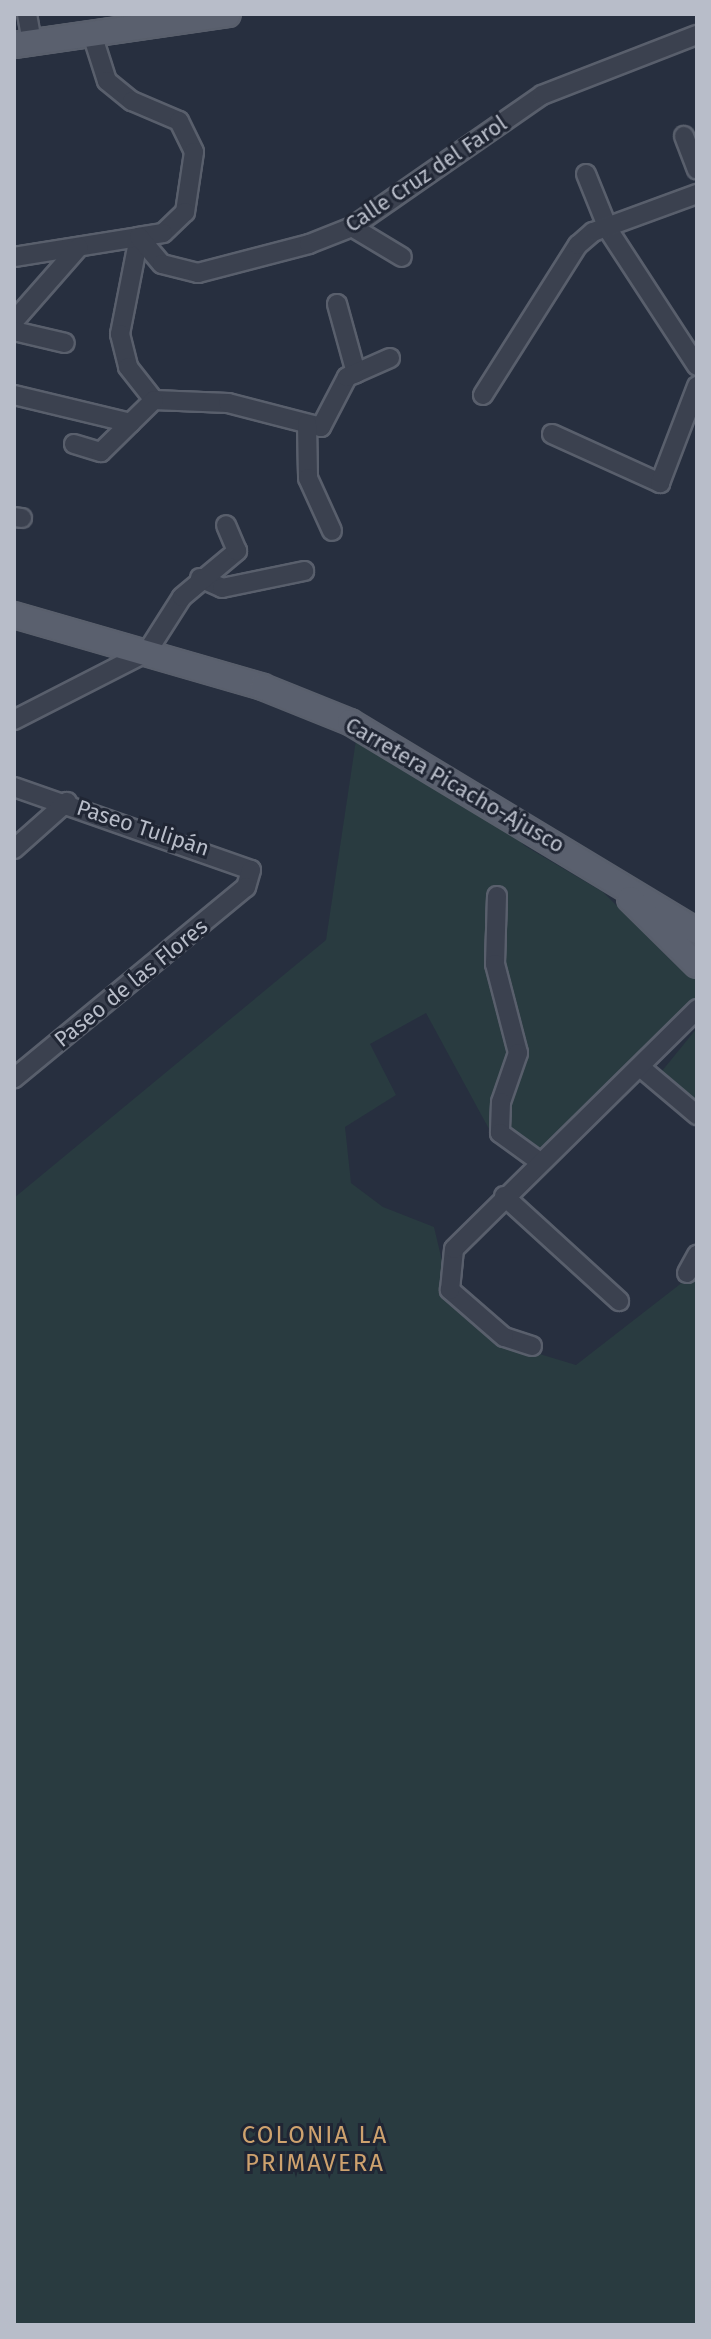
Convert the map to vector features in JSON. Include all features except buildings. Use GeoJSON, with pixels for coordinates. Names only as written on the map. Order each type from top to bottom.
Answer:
{"type":"FeatureCollection","features":[{"type":"Feature","properties":{"kind":"main road"},"geometry":{"type":"LineString","coordinates":[[23,44],[228,14]]}},
{"type":"Feature","properties":{"kind":"main road","name":"Carretera Picacho-Ajusco"},"geometry":{"type":"LineString","coordinates":[[14,615],[147,652],[350,722],[697,931]]}},
{"type":"Feature","properties":{"kind":"main road"},"geometry":{"type":"LineString","coordinates":[[612,879],[697,965]]}},
{"type":"Feature","properties":{"kind":"street"},"geometry":{"type":"LineString","coordinates":[[23,44],[27,14]]}},
{"type":"Feature","properties":{"kind":"street"},"geometry":{"type":"LineString","coordinates":[[14,257],[163,233],[185,212],[194,152],[179,121],[132,101],[107,81],[92,34]]}},
{"type":"Feature","properties":{"kind":"street","name":"Calle Cruz del Farol"},"geometry":{"type":"LineString","coordinates":[[139,237],[162,264],[198,273],[352,227],[542,95],[697,35]]}},
{"type":"Feature","properties":{"kind":"street"},"geometry":{"type":"LineString","coordinates":[[684,136],[697,170]]}},
{"type":"Feature","properties":{"kind":"street"},"geometry":{"type":"LineString","coordinates":[[586,174],[609,231],[697,366]]}},
{"type":"Feature","properties":{"kind":"street"},"geometry":{"type":"LineString","coordinates":[[483,395],[578,245],[697,194]]}},
{"type":"Feature","properties":{"kind":"street"},"geometry":{"type":"LineString","coordinates":[[352,227],[402,257]]}},
{"type":"Feature","properties":{"kind":"street"},"geometry":{"type":"LineString","coordinates":[[139,237],[120,334],[128,367],[154,400]]}},
{"type":"Feature","properties":{"kind":"street"},"geometry":{"type":"LineString","coordinates":[[14,321],[79,247]]}},
{"type":"Feature","properties":{"kind":"street"},"geometry":{"type":"LineString","coordinates":[[337,304],[356,373]]}},
{"type":"Feature","properties":{"kind":"street"},"geometry":{"type":"LineString","coordinates":[[14,331],[65,343]]}},
{"type":"Feature","properties":{"kind":"street"},"geometry":{"type":"LineString","coordinates":[[74,444],[101,452],[154,400],[228,403],[307,424],[326,424],[347,377],[390,358]]}},
{"type":"Feature","properties":{"kind":"street"},"geometry":{"type":"LineString","coordinates":[[552,434],[660,483],[697,386]]}},
{"type":"Feature","properties":{"kind":"street"},"geometry":{"type":"LineString","coordinates":[[14,395],[131,423]]}},
{"type":"Feature","properties":{"kind":"street"},"geometry":{"type":"LineString","coordinates":[[307,424],[308,478],[332,531]]}},
{"type":"Feature","properties":{"kind":"street"},"geometry":{"type":"LineString","coordinates":[[14,720],[147,652],[200,578],[237,551],[226,525]]}},
{"type":"Feature","properties":{"kind":"street"},"geometry":{"type":"LineString","coordinates":[[200,578],[222,588],[304,571]]}},
{"type":"Feature","properties":{"kind":"street","name":"Paseo Tulipán"},"geometry":{"type":"LineString","coordinates":[[14,787],[238,859],[251,870],[246,887]]}},
{"type":"Feature","properties":{"kind":"street"},"geometry":{"type":"LineString","coordinates":[[14,849],[67,802]]}},
{"type":"Feature","properties":{"kind":"street","name":"Paseo de las Flores"},"geometry":{"type":"LineString","coordinates":[[14,1078],[246,887]]}},
{"type":"Feature","properties":{"kind":"street"},"geometry":{"type":"LineString","coordinates":[[497,896],[495,964],[518,1053],[501,1102],[500,1133],[540,1162]]}},
{"type":"Feature","properties":{"kind":"street"},"geometry":{"type":"LineString","coordinates":[[532,1346],[504,1337],[450,1290],[454,1249],[504,1196],[697,1009]]}},
{"type":"Feature","properties":{"kind":"street"},"geometry":{"type":"LineString","coordinates":[[640,1067],[697,1115]]}},
{"type":"Feature","properties":{"kind":"street"},"geometry":{"type":"LineString","coordinates":[[504,1196],[619,1301]]}},
{"type":"Feature","properties":{"kind":"street"},"geometry":{"type":"LineString","coordinates":[[687,1273],[697,1255]]}},
{"type":"Feature","properties":{"kind":"shaded area"},"geometry":{"type":"Polygon","coordinates":[[[356,740],[494,816],[525,846],[603,892],[678,967],[697,977],[697,1004],[542,1149],[532,1152],[489,1129],[426,1013],[370,1044],[396,1095],[345,1127],[351,1183],[383,1207],[434,1227],[452,1303],[503,1343],[576,1365],[697,1271],[697,2325],[14,2325],[14,1198],[326,940],[356,740]]]}},
{"type":"Feature","properties":{"kind":"shaded area"},"geometry":{"type":"Polygon","coordinates":[[[697,1028],[697,1106],[662,1071],[697,1028]]]}},
{"type":"Feature","properties":{"kind":"district","name":"COLONIA LA PRIMAVERA"},"geometry":{"type":"Point","coordinates":[315,2150]}}]}
